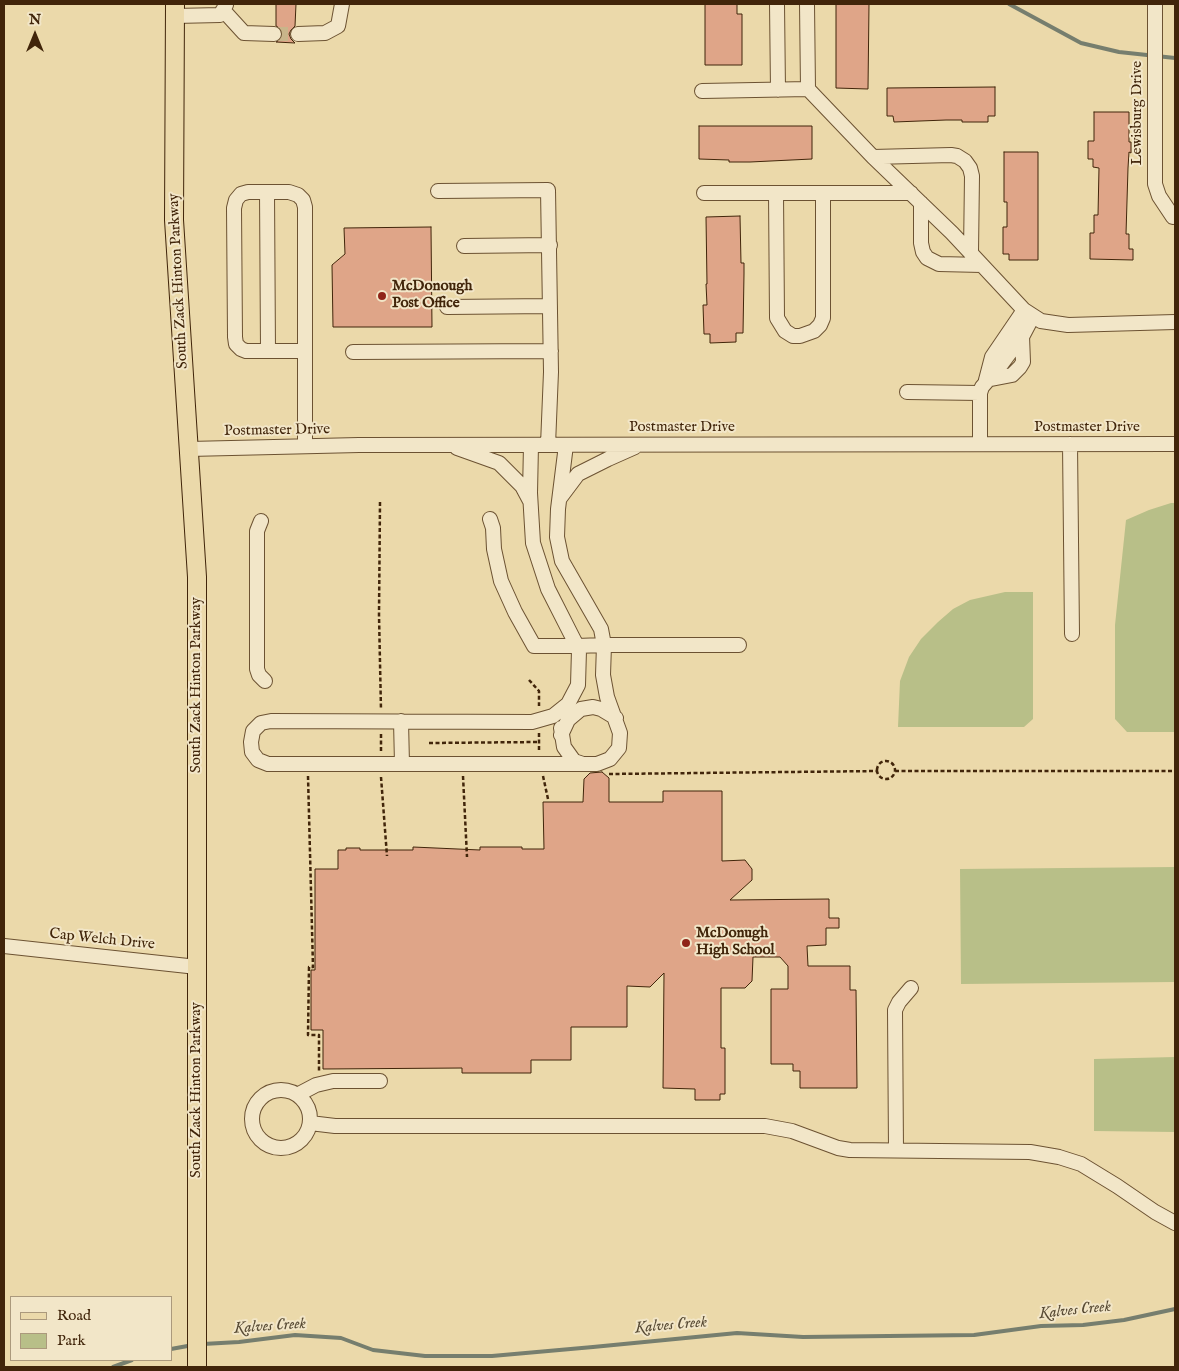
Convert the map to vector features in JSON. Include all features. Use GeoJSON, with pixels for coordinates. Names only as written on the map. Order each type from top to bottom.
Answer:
{"type":"FeatureCollection","features":[{"type":"Feature","properties":{"kind":"main road","name":"South Zack Hinton Parkway"},"geometry":{"type":"LineString","coordinates":[[175,10],[174,220],[197,577],[198,1367]]}},
{"type":"Feature","properties":{"kind":"street"},"geometry":{"type":"LineString","coordinates":[[298,34],[326,33],[338,26],[342,4]]}},
{"type":"Feature","properties":{"kind":"street"},"geometry":{"type":"LineString","coordinates":[[777,4],[778,90]]}},
{"type":"Feature","properties":{"kind":"street"},"geometry":{"type":"LineString","coordinates":[[807,4],[808,89],[873,157],[971,252],[1029,313],[1041,321],[1061,324],[1175,322]]}},
{"type":"Feature","properties":{"kind":"street","name":"Lewisburg Drive"},"geometry":{"type":"LineString","coordinates":[[1155,4],[1155,184],[1159,196],[1173,217]]}},
{"type":"Feature","properties":{"kind":"street"},"geometry":{"type":"LineString","coordinates":[[175,10],[220,15],[224,7],[244,33],[274,34]]}},
{"type":"Feature","properties":{"kind":"street"},"geometry":{"type":"LineString","coordinates":[[702,91],[808,89]]}},
{"type":"Feature","properties":{"kind":"street"},"geometry":{"type":"LineString","coordinates":[[873,157],[951,155],[965,161],[970,168],[972,176],[971,252]]}},
{"type":"Feature","properties":{"kind":"street"},"geometry":{"type":"LineString","coordinates":[[438,191],[548,190],[552,372],[548,445]]}},
{"type":"Feature","properties":{"kind":"street"},"geometry":{"type":"LineString","coordinates":[[304,351],[246,351],[240,349],[236,344],[234,208],[236,200],[241,194],[248,192],[288,192],[298,195],[303,200],[305,207],[305,446]]}},
{"type":"Feature","properties":{"kind":"street"},"geometry":{"type":"LineString","coordinates":[[267,192],[268,351]]}},
{"type":"Feature","properties":{"kind":"street"},"geometry":{"type":"LineString","coordinates":[[704,193],[822,193],[916,198]]}},
{"type":"Feature","properties":{"kind":"street"},"geometry":{"type":"LineString","coordinates":[[776,194],[777,318],[785,331],[793,336],[800,336],[814,331],[820,325],[823,318],[822,193]]}},
{"type":"Feature","properties":{"kind":"street"},"geometry":{"type":"LineString","coordinates":[[916,198],[921,243],[926,257],[932,262],[939,264],[982,265]]}},
{"type":"Feature","properties":{"kind":"street"},"geometry":{"type":"LineString","coordinates":[[464,246],[550,245]]}},
{"type":"Feature","properties":{"kind":"street"},"geometry":{"type":"LineString","coordinates":[[447,308],[550,306]]}},
{"type":"Feature","properties":{"kind":"street"},"geometry":{"type":"LineString","coordinates":[[907,392],[983,387],[1022,336],[1029,313]]}},
{"type":"Feature","properties":{"kind":"street"},"geometry":{"type":"LineString","coordinates":[[980,444],[983,387],[992,357],[1029,313]]}},
{"type":"Feature","properties":{"kind":"street"},"geometry":{"type":"LineString","coordinates":[[353,352],[551,351]]}},
{"type":"Feature","properties":{"kind":"street"},"geometry":{"type":"LineString","coordinates":[[1070,444],[1072,634]]}},
{"type":"Feature","properties":{"kind":"street","name":"Postmaster Drive"},"geometry":{"type":"LineString","coordinates":[[189,449],[450,445],[1175,444]]}},
{"type":"Feature","properties":{"kind":"street"},"geometry":{"type":"LineString","coordinates":[[450,445],[498,463],[522,486],[531,502]]}},
{"type":"Feature","properties":{"kind":"street"},"geometry":{"type":"LineString","coordinates":[[531,445],[533,543],[548,589],[579,650],[578,685],[561,712],[561,735],[564,747],[574,761],[583,764]]}},
{"type":"Feature","properties":{"kind":"street"},"geometry":{"type":"LineString","coordinates":[[566,445],[559,499],[557,537],[562,561],[602,628],[604,645],[603,675],[607,697],[616,718],[620,733],[619,748],[610,759],[597,764],[268,764],[258,760],[252,752],[253,731],[261,724],[271,721],[532,722],[561,712],[593,707],[602,708],[616,718]]}},
{"type":"Feature","properties":{"kind":"street"},"geometry":{"type":"LineString","coordinates":[[559,499],[578,474],[641,445]]}},
{"type":"Feature","properties":{"kind":"street"},"geometry":{"type":"LineString","coordinates":[[490,519],[493,528],[494,549],[504,588],[534,646],[739,645]]}},
{"type":"Feature","properties":{"kind":"street"},"geometry":{"type":"LineString","coordinates":[[261,521],[257,531],[257,669],[259,676],[265,680]]}},
{"type":"Feature","properties":{"kind":"street"},"geometry":{"type":"LineString","coordinates":[[561,735],[568,720],[581,709]]}},
{"type":"Feature","properties":{"kind":"street"},"geometry":{"type":"LineString","coordinates":[[401,721],[402,764]]}},
{"type":"Feature","properties":{"kind":"street","name":"Cap Welch Drive"},"geometry":{"type":"LineString","coordinates":[[4,946],[197,967]]}},
{"type":"Feature","properties":{"kind":"street"},"geometry":{"type":"LineString","coordinates":[[896,1150],[896,1010],[899,1002],[911,988]]}},
{"type":"Feature","properties":{"kind":"street"},"geometry":{"type":"LineString","coordinates":[[297,1095],[320,1084],[333,1081],[380,1081]]}},
{"type":"Feature","properties":{"kind":"street"},"geometry":{"type":"LineString","coordinates":[[275,1091],[286,1091],[297,1095],[307,1107],[310,1124],[302,1140],[286,1148],[276,1148],[260,1140],[252,1124],[253,1113],[261,1099],[275,1091]]}},
{"type":"Feature","properties":{"kind":"street"},"geometry":{"type":"LineString","coordinates":[[310,1124],[335,1126],[765,1126],[792,1131],[838,1148],[1030,1152],[1081,1164],[1155,1212],[1175,1222]]}},
{"type":"Feature","properties":{"kind":"path"},"geometry":{"type":"LineString","coordinates":[[380,502],[378,615],[381,714]]}},
{"type":"Feature","properties":{"kind":"path"},"geometry":{"type":"LineString","coordinates":[[529,680],[539,691],[540,710]]}},
{"type":"Feature","properties":{"kind":"path"},"geometry":{"type":"LineString","coordinates":[[381,729],[381,755]]}},
{"type":"Feature","properties":{"kind":"path"},"geometry":{"type":"LineString","coordinates":[[539,754],[540,729]]}},
{"type":"Feature","properties":{"kind":"path"},"geometry":{"type":"LineString","coordinates":[[429,743],[539,742]]}},
{"type":"Feature","properties":{"kind":"path"},"geometry":{"type":"LineString","coordinates":[[887,762],[893,765],[895,771],[891,777],[884,779],[879,775],[878,769],[881,763],[887,762]]}},
{"type":"Feature","properties":{"kind":"path"},"geometry":{"type":"LineString","coordinates":[[895,771],[1175,771]]}},
{"type":"Feature","properties":{"kind":"path"},"geometry":{"type":"LineString","coordinates":[[381,772],[387,856]]}},
{"type":"Feature","properties":{"kind":"path"},"geometry":{"type":"LineString","coordinates":[[308,775],[313,967],[308,967],[308,1035],[319,1035],[320,1084]]}},
{"type":"Feature","properties":{"kind":"path"},"geometry":{"type":"LineString","coordinates":[[463,775],[468,857]]}},
{"type":"Feature","properties":{"kind":"path"},"geometry":{"type":"LineString","coordinates":[[543,775],[548,799]]}},
{"type":"Feature","properties":{"kind":"green space"},"geometry":{"type":"Polygon","coordinates":[[[1175,503],[1175,732],[1127,732],[1115,719],[1115,625],[1126,520],[1175,503]]]}},
{"type":"Feature","properties":{"kind":"green space"},"geometry":{"type":"Polygon","coordinates":[[[1005,592],[1033,592],[1033,719],[1024,727],[898,727],[900,681],[909,657],[921,639],[953,609],[970,600],[1005,592]]]}},
{"type":"Feature","properties":{"kind":"green space"},"geometry":{"type":"Polygon","coordinates":[[[1175,867],[1175,982],[961,984],[960,869],[1175,867]]]}},
{"type":"Feature","properties":{"kind":"green space"},"geometry":{"type":"Polygon","coordinates":[[[1175,1057],[1175,1132],[1094,1131],[1094,1059],[1175,1057]]]}},
{"type":"Feature","properties":{"kind":"building"},"geometry":{"type":"Polygon","coordinates":[[[276,4],[296,4],[295,26],[289,34],[295,43],[276,42],[281,39],[283,34],[281,29],[276,26],[276,4]]]}},
{"type":"Feature","properties":{"kind":"building"},"geometry":{"type":"Polygon","coordinates":[[[705,4],[737,4],[737,14],[742,14],[742,65],[705,65],[705,4]]]}},
{"type":"Feature","properties":{"kind":"building"},"geometry":{"type":"Polygon","coordinates":[[[836,4],[869,4],[868,89],[836,88],[836,4]]]}},
{"type":"Feature","properties":{"kind":"building"},"geometry":{"type":"Polygon","coordinates":[[[995,87],[995,116],[988,116],[988,122],[946,120],[894,122],[893,116],[887,116],[887,88],[995,87]]]}},
{"type":"Feature","properties":{"kind":"building"},"geometry":{"type":"Polygon","coordinates":[[[1094,112],[1129,112],[1131,153],[1129,152],[1126,234],[1129,234],[1129,249],[1133,249],[1133,260],[1090,259],[1090,233],[1094,233],[1094,215],[1098,215],[1099,168],[1093,167],[1093,159],[1088,159],[1088,141],[1094,141],[1094,112]]]}},
{"type":"Feature","properties":{"kind":"building"},"geometry":{"type":"Polygon","coordinates":[[[699,126],[812,126],[812,159],[729,162],[729,160],[699,159],[699,126]]]}},
{"type":"Feature","properties":{"kind":"building"},"geometry":{"type":"Polygon","coordinates":[[[1004,152],[1038,152],[1038,260],[1009,260],[1009,254],[1003,254],[1003,227],[1007,227],[1007,202],[1004,202],[1004,152]]]}},
{"type":"Feature","properties":{"kind":"building"},"geometry":{"type":"Polygon","coordinates":[[[740,216],[741,263],[744,263],[743,333],[736,333],[736,342],[710,343],[710,334],[704,334],[703,305],[707,305],[706,217],[740,216]]]}},
{"type":"Feature","properties":{"kind":"building","name":"McDonough Post Office"},"geometry":{"type":"Polygon","coordinates":[[[431,227],[432,327],[333,327],[332,265],[345,254],[344,228],[431,227]]]}},
{"type":"Feature","properties":{"kind":"building"},"geometry":{"type":"Polygon","coordinates":[[[602,772],[609,778],[609,802],[663,802],[663,791],[722,791],[722,861],[745,860],[752,869],[752,880],[730,900],[829,899],[829,918],[839,918],[839,928],[826,928],[826,945],[807,946],[808,966],[850,966],[850,990],[856,990],[857,1088],[800,1088],[800,1071],[793,1071],[793,1064],[771,1064],[771,989],[788,989],[788,966],[780,957],[753,957],[752,981],[745,988],[721,988],[721,1048],[725,1048],[725,1094],[720,1094],[720,1100],[695,1100],[695,1089],[663,1088],[664,973],[650,987],[627,986],[627,1027],[571,1027],[571,1060],[531,1060],[531,1073],[462,1073],[462,1068],[323,1069],[323,1030],[311,1030],[311,970],[315,970],[315,869],[338,869],[338,850],[346,850],[346,848],[360,848],[360,850],[413,850],[413,847],[480,850],[480,847],[544,849],[543,802],[583,802],[584,779],[590,773],[602,772]]]}},
{"type":"Feature","properties":{"kind":"waterway"},"geometry":{"type":"LineString","coordinates":[[1009,4],[1081,43],[1119,52],[1175,58]]}},
{"type":"Feature","properties":{"kind":"waterway","name":"Kalves Creek"},"geometry":{"type":"LineString","coordinates":[[203,1344],[239,1342],[295,1335],[341,1338],[373,1350],[425,1356],[492,1356],[737,1333],[803,1337],[974,1335],[1041,1326],[1083,1325],[1124,1320],[1175,1309]]}},
{"type":"Feature","properties":{"kind":"waterway","name":"Kalves Creek"},"geometry":{"type":"LineString","coordinates":[[172,1349],[193,1345]]}},
{"type":"Feature","properties":{"kind":"waterway","name":"Kalves Creek"},"geometry":{"type":"LineString","coordinates":[[113,1367],[129,1361]]}},
{"type":"Feature","properties":{"kind":"tunnel"},"geometry":{"type":"LineString","coordinates":[[274,34],[298,34]]}},
{"type":"Feature","properties":{"kind":"place","name":"McDonough Post Office"},"geometry":{"type":"Point","coordinates":[382,296]}},
{"type":"Feature","properties":{"kind":"place","name":"McDonugh High School"},"geometry":{"type":"Point","coordinates":[686,943]}}]}
